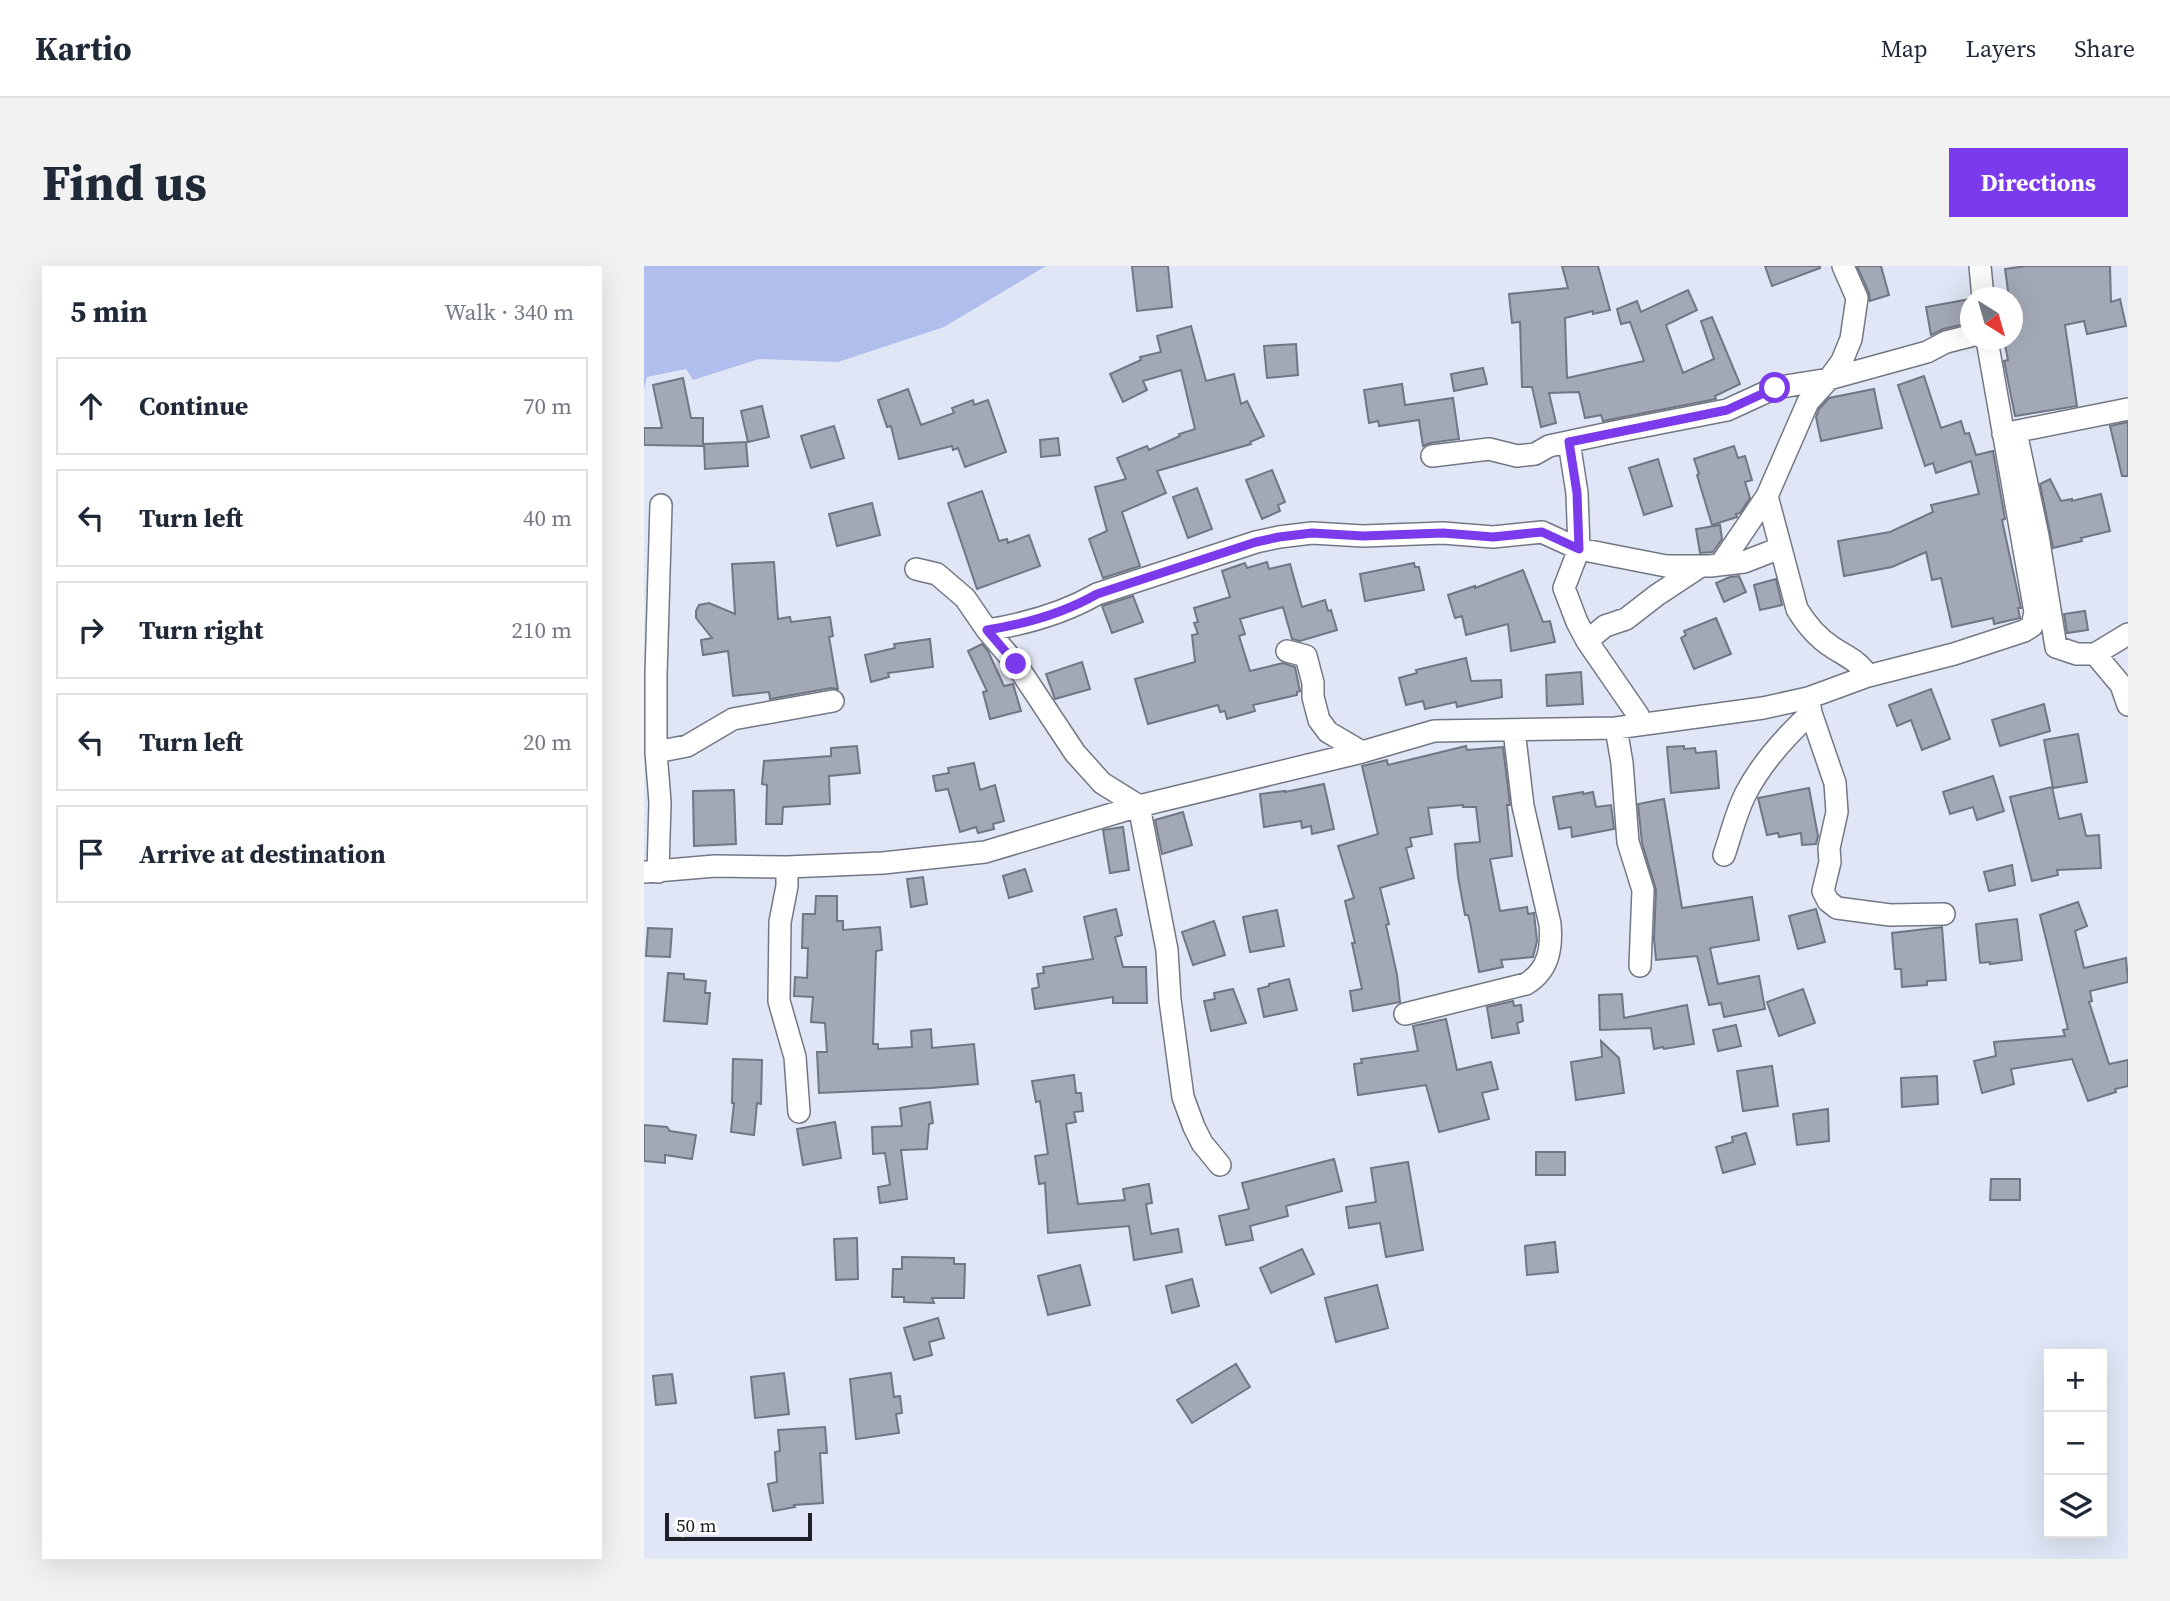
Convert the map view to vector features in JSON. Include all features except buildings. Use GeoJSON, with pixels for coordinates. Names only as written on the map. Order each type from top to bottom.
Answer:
{"type":"FeatureCollection","features":[{"type":"Feature","properties":{"kind":"street"},"geometry":{"type":"LineString","coordinates":[[1587,641],[1605,626],[1626,619],[1657,595],[1711,565],[1767,496],[1808,402],[1842,360],[1851,339],[1857,298],[1843,266]]}},
{"type":"Feature","properties":{"kind":"street"},"geometry":{"type":"LineString","coordinates":[[1980,266],[1982,287]]}},
{"type":"Feature","properties":{"kind":"street"},"geometry":{"type":"LineString","coordinates":[[1433,456],[1489,449],[1517,456],[1535,454],[1549,446],[1716,413],[1775,388],[1829,379],[1927,352],[1946,342],[1960,339]]}},
{"type":"Feature","properties":{"kind":"street"},"geometry":{"type":"LineString","coordinates":[[1989,350],[2038,536],[2056,647],[2077,654],[2095,654],[2128,634]]}},
{"type":"Feature","properties":{"kind":"street"},"geometry":{"type":"LineString","coordinates":[[2010,433],[2128,410]]}},
{"type":"Feature","properties":{"kind":"street"},"geometry":{"type":"LineString","coordinates":[[661,505],[656,752],[660,802],[651,872],[715,866],[787,867],[883,863],[985,852],[1139,806],[1362,752],[1434,731],[1616,728],[1763,708],[1810,705],[1868,676],[2004,639],[2032,625],[2035,612],[2010,433]]}},
{"type":"Feature","properties":{"kind":"street"},"geometry":{"type":"LineString","coordinates":[[1569,442],[1577,493],[1579,549],[1564,588],[1587,641],[1639,715],[1642,724]]}},
{"type":"Feature","properties":{"kind":"street"},"geometry":{"type":"LineString","coordinates":[[1767,496],[1797,609],[1806,624],[1830,646],[1861,664],[1868,676]]}},
{"type":"Feature","properties":{"kind":"street"},"geometry":{"type":"LineString","coordinates":[[987,630],[1017,625],[1080,604],[1097,594],[1256,542],[1312,533],[1363,536],[1443,533],[1493,537],[1542,532],[1579,549],[1666,566],[1744,562],[1780,548]]}},
{"type":"Feature","properties":{"kind":"street"},"geometry":{"type":"LineString","coordinates":[[916,569],[937,574],[965,598],[987,630],[1016,664],[1075,753],[1102,783],[1139,806],[1167,950],[1170,1000],[1183,1097],[1202,1143],[1220,1165]]}},
{"type":"Feature","properties":{"kind":"street"},"geometry":{"type":"LineString","coordinates":[[1287,651],[1306,656],[1319,720],[1328,732],[1362,752]]}},
{"type":"Feature","properties":{"kind":"street"},"geometry":{"type":"LineString","coordinates":[[2095,654],[2121,685],[2128,705]]}},
{"type":"Feature","properties":{"kind":"street"},"geometry":{"type":"LineString","coordinates":[[656,752],[687,746],[733,719],[833,701]]}},
{"type":"Feature","properties":{"kind":"street"},"geometry":{"type":"LineString","coordinates":[[1724,855],[1745,794],[1810,705]]}},
{"type":"Feature","properties":{"kind":"street"},"geometry":{"type":"LineString","coordinates":[[1810,705],[1835,783],[1838,812],[1829,848],[1830,862],[1823,891],[1828,901],[1837,908],[1878,914],[1944,914]]}},
{"type":"Feature","properties":{"kind":"street"},"geometry":{"type":"LineString","coordinates":[[1616,728],[1622,763],[1628,842],[1643,890],[1640,966]]}},
{"type":"Feature","properties":{"kind":"street"},"geometry":{"type":"LineString","coordinates":[[1405,1014],[1526,984],[1536,978],[1547,962],[1552,944],[1550,924],[1523,806],[1514,730]]}},
{"type":"Feature","properties":{"kind":"street"},"geometry":{"type":"LineString","coordinates":[[787,867],[787,886],[780,922],[779,1001],[795,1057],[799,1112]]}},
{"type":"Feature","properties":{"kind":"shaded area"},"geometry":{"type":"Polygon","coordinates":[[[644,266],[1046,266],[944,327],[838,362],[759,359],[693,380],[686,369],[647,377],[644,389],[644,266]]]}},
{"type":"Feature","properties":{"kind":"route"},"geometry":{"type":"LineString","coordinates":[[1016,664],[987,630],[1017,625],[1080,604],[1097,594],[1256,542],[1279,537],[1312,533],[1363,536],[1443,533],[1493,537],[1542,532],[1579,549],[1577,493],[1569,442],[1727,410],[1775,388]]}}]}
